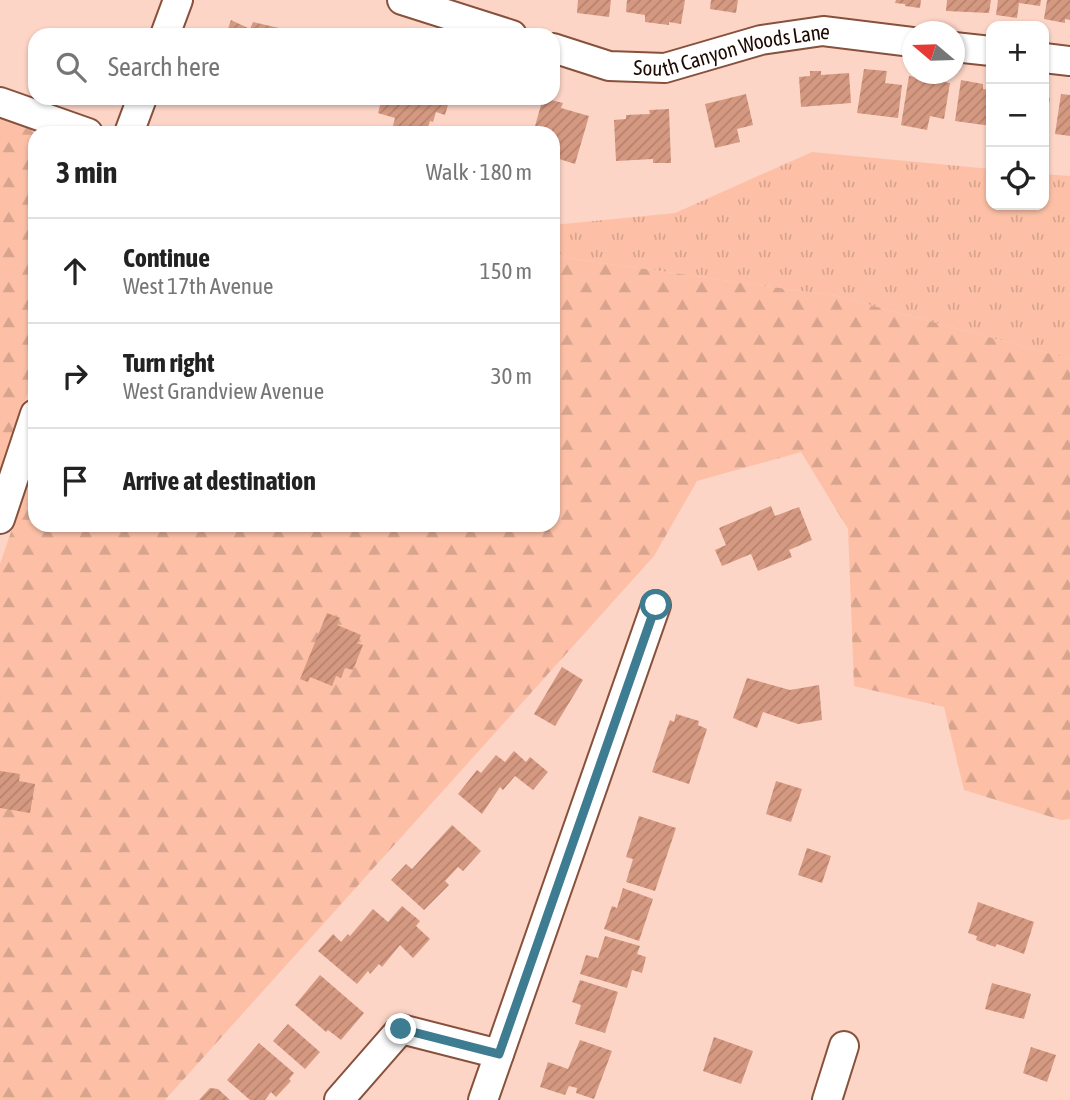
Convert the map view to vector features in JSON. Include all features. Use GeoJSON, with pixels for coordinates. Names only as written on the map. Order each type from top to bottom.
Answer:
{"type":"FeatureCollection","features":[{"type":"Feature","properties":{"kind":"street"},"geometry":{"type":"LineString","coordinates":[[168,28],[178,0]]}},
{"type":"Feature","properties":{"kind":"street"},"geometry":{"type":"LineString","coordinates":[[402,0],[490,28]]}},
{"type":"Feature","properties":{"kind":"street","name":"South Canyon Woods Lane"},"geometry":{"type":"LineString","coordinates":[[560,50],[609,66],[665,68],[761,40],[823,31],[902,40]]}},
{"type":"Feature","properties":{"kind":"street"},"geometry":{"type":"LineString","coordinates":[[965,48],[986,50]]}},
{"type":"Feature","properties":{"kind":"street"},"geometry":{"type":"LineString","coordinates":[[1049,59],[1070,61]]}},
{"type":"Feature","properties":{"kind":"street"},"geometry":{"type":"LineString","coordinates":[[0,102],[68,126]]}},
{"type":"Feature","properties":{"kind":"street"},"geometry":{"type":"LineString","coordinates":[[132,126],[139,105]]}},
{"type":"Feature","properties":{"kind":"street"},"geometry":{"type":"LineString","coordinates":[[0,519],[28,435]]}},
{"type":"Feature","properties":{"kind":"street"},"geometry":{"type":"LineString","coordinates":[[483,1100],[656,605]]}},
{"type":"Feature","properties":{"kind":"street"},"geometry":{"type":"LineString","coordinates":[[339,1100],[401,1029],[499,1054]]}},
{"type":"Feature","properties":{"kind":"street"},"geometry":{"type":"LineString","coordinates":[[827,1100],[844,1046]]}},
{"type":"Feature","properties":{"kind":"green space"},"geometry":{"type":"Polygon","coordinates":[[[0,119],[28,128],[28,392],[0,474],[0,119]]]}},
{"type":"Feature","properties":{"kind":"green space"},"geometry":{"type":"Polygon","coordinates":[[[812,152],[986,169],[986,210],[1049,210],[1049,174],[1070,176],[1070,359],[837,296],[560,257],[560,224],[675,213],[812,152]]]}},
{"type":"Feature","properties":{"kind":"green space"},"geometry":{"type":"Polygon","coordinates":[[[560,257],[837,296],[1070,359],[1070,819],[1061,820],[964,790],[944,707],[854,686],[848,529],[801,452],[697,481],[654,556],[165,1100],[0,1100],[0,564],[28,482],[28,532],[560,532],[560,257]]]}},
{"type":"Feature","properties":{"kind":"building"},"geometry":{"type":"Polygon","coordinates":[[[578,0],[611,0],[609,17],[577,13],[578,0]]]}},
{"type":"Feature","properties":{"kind":"building"},"geometry":{"type":"Polygon","coordinates":[[[627,0],[685,0],[681,24],[645,22],[645,15],[626,12],[627,0]]]}},
{"type":"Feature","properties":{"kind":"building"},"geometry":{"type":"Polygon","coordinates":[[[711,0],[738,0],[736,13],[710,9],[711,0]]]}},
{"type":"Feature","properties":{"kind":"building"},"geometry":{"type":"Polygon","coordinates":[[[896,0],[921,0],[920,8],[895,3],[896,0]]]}},
{"type":"Feature","properties":{"kind":"building"},"geometry":{"type":"Polygon","coordinates":[[[947,0],[991,0],[989,13],[946,11],[947,0]]]}},
{"type":"Feature","properties":{"kind":"building"},"geometry":{"type":"Polygon","coordinates":[[[998,0],[1041,0],[1040,6],[1019,3],[1017,18],[996,15],[998,0]]]}},
{"type":"Feature","properties":{"kind":"building"},"geometry":{"type":"Polygon","coordinates":[[[1047,0],[1070,0],[1070,20],[1065,19],[1065,23],[1044,19],[1047,0]]]}},
{"type":"Feature","properties":{"kind":"building"},"geometry":{"type":"Polygon","coordinates":[[[231,20],[248,28],[228,28],[231,20]]]}},
{"type":"Feature","properties":{"kind":"building"},"geometry":{"type":"Polygon","coordinates":[[[253,22],[279,28],[250,28],[253,22]]]}},
{"type":"Feature","properties":{"kind":"building"},"geometry":{"type":"Polygon","coordinates":[[[864,69],[887,71],[885,83],[902,85],[898,118],[857,113],[864,69]]]}},
{"type":"Feature","properties":{"kind":"building"},"geometry":{"type":"Polygon","coordinates":[[[810,71],[821,71],[821,75],[849,73],[851,103],[801,107],[799,77],[810,76],[810,71]]]}},
{"type":"Feature","properties":{"kind":"building"},"geometry":{"type":"Polygon","coordinates":[[[965,81],[983,84],[983,89],[986,89],[986,125],[955,121],[960,84],[965,84],[965,81]]]}},
{"type":"Feature","properties":{"kind":"building"},"geometry":{"type":"Polygon","coordinates":[[[908,84],[950,84],[944,119],[930,116],[927,130],[901,125],[908,84]]]}},
{"type":"Feature","properties":{"kind":"building"},"geometry":{"type":"Polygon","coordinates":[[[746,94],[753,125],[737,129],[740,142],[715,148],[705,104],[746,94]]]}},
{"type":"Feature","properties":{"kind":"building"},"geometry":{"type":"Polygon","coordinates":[[[1061,94],[1070,95],[1070,136],[1055,134],[1061,94]]]}},
{"type":"Feature","properties":{"kind":"building"},"geometry":{"type":"Polygon","coordinates":[[[560,102],[563,103],[561,108],[589,116],[575,164],[560,159],[560,126],[535,126],[541,105],[560,105],[560,102]]]}},
{"type":"Feature","properties":{"kind":"building"},"geometry":{"type":"Polygon","coordinates":[[[380,105],[448,105],[445,115],[436,112],[433,122],[430,121],[428,126],[393,126],[395,118],[378,113],[380,105]]]}},
{"type":"Feature","properties":{"kind":"building"},"geometry":{"type":"Polygon","coordinates":[[[669,109],[671,163],[653,163],[653,159],[616,161],[614,120],[626,119],[626,115],[650,114],[649,110],[669,109]]]}},
{"type":"Feature","properties":{"kind":"building"},"geometry":{"type":"Polygon","coordinates":[[[771,506],[775,516],[799,507],[812,540],[789,550],[792,557],[758,571],[751,554],[722,566],[715,550],[726,545],[719,528],[771,506]]]}},
{"type":"Feature","properties":{"kind":"building"},"geometry":{"type":"Polygon","coordinates":[[[327,613],[340,618],[337,625],[361,635],[357,643],[363,645],[353,670],[345,668],[341,678],[336,676],[332,686],[310,677],[308,682],[300,679],[327,613]]]}},
{"type":"Feature","properties":{"kind":"building"},"geometry":{"type":"Polygon","coordinates":[[[562,667],[583,680],[555,726],[534,714],[562,667]]]}},
{"type":"Feature","properties":{"kind":"building"},"geometry":{"type":"Polygon","coordinates":[[[747,678],[790,690],[819,685],[822,720],[798,724],[763,712],[757,728],[733,718],[747,678]]]}},
{"type":"Feature","properties":{"kind":"building"},"geometry":{"type":"Polygon","coordinates":[[[676,714],[699,721],[698,725],[707,729],[689,784],[652,772],[670,720],[674,722],[676,714]]]}},
{"type":"Feature","properties":{"kind":"building"},"geometry":{"type":"Polygon","coordinates":[[[514,751],[526,762],[530,757],[548,772],[533,790],[515,776],[503,790],[500,787],[482,814],[458,794],[477,770],[481,773],[496,755],[505,762],[514,751]]]}},
{"type":"Feature","properties":{"kind":"building"},"geometry":{"type":"Polygon","coordinates":[[[0,771],[20,774],[19,781],[35,784],[30,813],[0,808],[0,771]]]}},
{"type":"Feature","properties":{"kind":"building"},"geometry":{"type":"Polygon","coordinates":[[[776,781],[802,789],[791,822],[766,814],[776,781]]]}},
{"type":"Feature","properties":{"kind":"building"},"geometry":{"type":"Polygon","coordinates":[[[639,816],[676,828],[655,891],[626,882],[633,859],[626,857],[639,816]]]}},
{"type":"Feature","properties":{"kind":"building"},"geometry":{"type":"Polygon","coordinates":[[[452,825],[481,851],[463,871],[458,867],[445,881],[449,885],[424,910],[391,880],[406,864],[412,869],[452,825]]]}},
{"type":"Feature","properties":{"kind":"building"},"geometry":{"type":"Polygon","coordinates":[[[807,848],[831,856],[822,883],[798,875],[807,848]]]}},
{"type":"Feature","properties":{"kind":"building"},"geometry":{"type":"Polygon","coordinates":[[[623,888],[653,899],[639,941],[604,929],[612,906],[617,908],[623,888]]]}},
{"type":"Feature","properties":{"kind":"building"},"geometry":{"type":"Polygon","coordinates":[[[978,902],[1034,922],[1024,954],[976,940],[977,936],[968,933],[978,902]]]}},
{"type":"Feature","properties":{"kind":"building"},"geometry":{"type":"Polygon","coordinates":[[[402,906],[420,921],[416,926],[430,939],[413,958],[400,945],[382,967],[379,964],[370,974],[368,971],[357,984],[318,951],[333,934],[341,942],[348,934],[350,936],[373,909],[388,922],[402,906]]]}},
{"type":"Feature","properties":{"kind":"building"},"geometry":{"type":"Polygon","coordinates":[[[605,936],[640,946],[637,954],[646,957],[642,973],[632,970],[627,988],[580,974],[586,955],[598,958],[605,936]]]}},
{"type":"Feature","properties":{"kind":"building"},"geometry":{"type":"Polygon","coordinates":[[[320,975],[364,1013],[341,1040],[328,1030],[326,1032],[295,1005],[320,975]]]}},
{"type":"Feature","properties":{"kind":"building"},"geometry":{"type":"Polygon","coordinates":[[[580,980],[618,992],[605,1033],[575,1024],[581,1005],[572,1002],[580,980]]]}},
{"type":"Feature","properties":{"kind":"building"},"geometry":{"type":"Polygon","coordinates":[[[992,983],[1031,994],[1024,1019],[985,1009],[992,983]]]}},
{"type":"Feature","properties":{"kind":"building"},"geometry":{"type":"Polygon","coordinates":[[[288,1024],[320,1052],[305,1069],[273,1041],[288,1024]]]}},
{"type":"Feature","properties":{"kind":"building"},"geometry":{"type":"Polygon","coordinates":[[[714,1037],[753,1051],[741,1084],[703,1071],[714,1037]]]}},
{"type":"Feature","properties":{"kind":"building"},"geometry":{"type":"Polygon","coordinates":[[[580,1040],[612,1051],[594,1099],[576,1093],[577,1088],[569,1086],[565,1095],[540,1087],[548,1062],[568,1069],[580,1040]]]}},
{"type":"Feature","properties":{"kind":"building"},"geometry":{"type":"Polygon","coordinates":[[[259,1043],[294,1073],[289,1079],[291,1081],[276,1097],[271,1092],[265,1100],[250,1100],[227,1080],[259,1043]]]}},
{"type":"Feature","properties":{"kind":"building"},"geometry":{"type":"Polygon","coordinates":[[[1031,1047],[1056,1055],[1047,1082],[1023,1073],[1031,1047]]]}},
{"type":"Feature","properties":{"kind":"building"},"geometry":{"type":"Polygon","coordinates":[[[210,1088],[218,1089],[230,1100],[199,1100],[210,1088]]]}},
{"type":"Feature","properties":{"kind":"route"},"geometry":{"type":"LineString","coordinates":[[401,1029],[499,1054],[656,605]]}}]}
